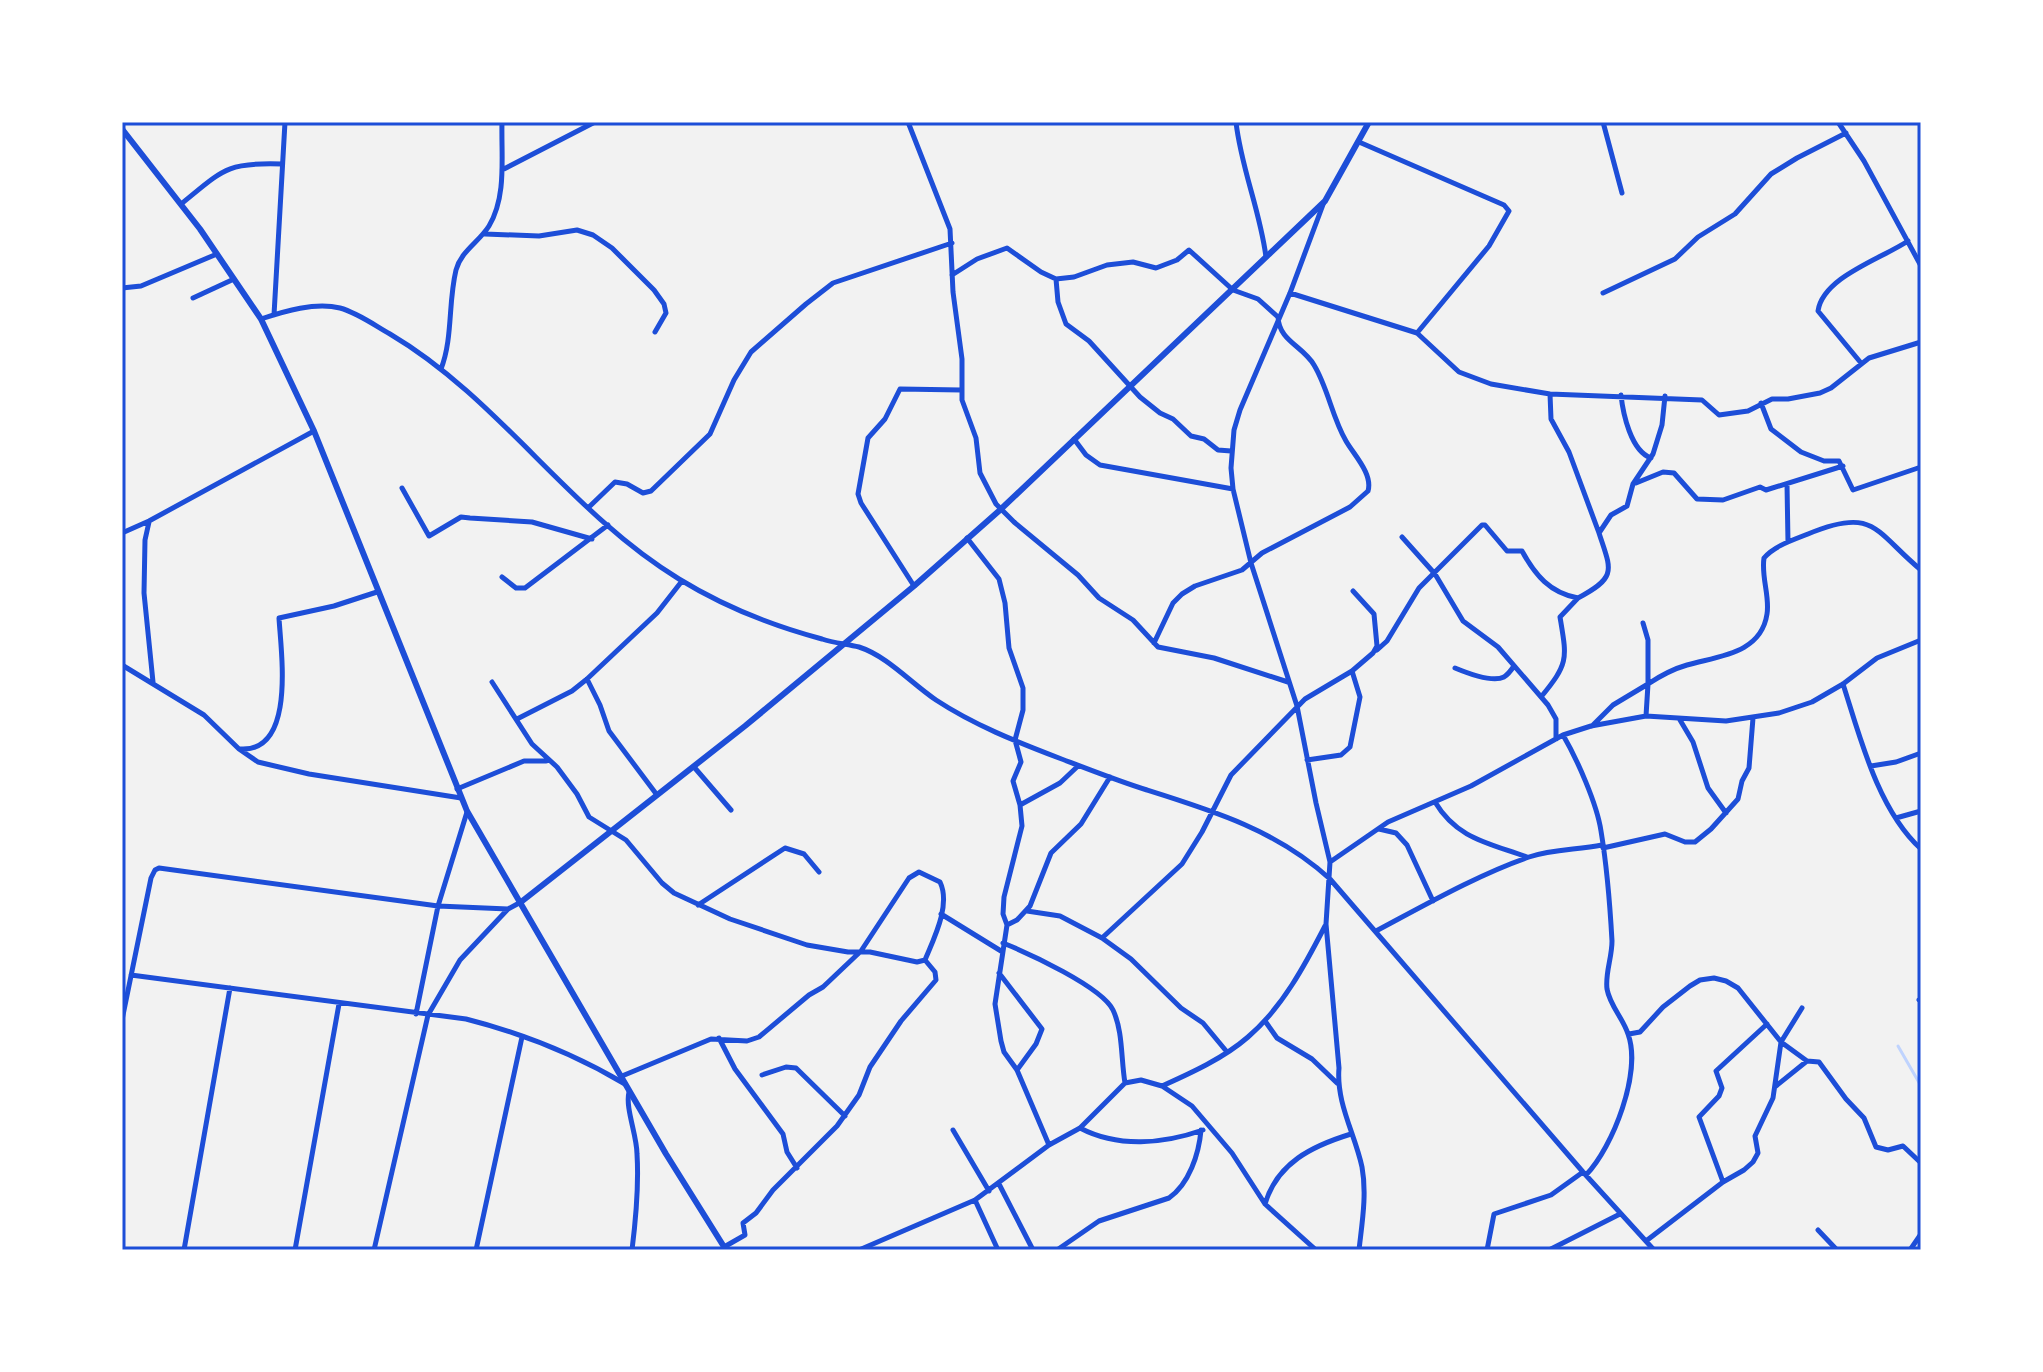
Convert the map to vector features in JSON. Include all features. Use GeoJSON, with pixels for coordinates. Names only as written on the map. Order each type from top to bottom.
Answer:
{"type":"FeatureCollection","features":[{"type":"Feature","properties":{"kind":"street"},"geometry":{"type":"LineString","coordinates":[[274,315],[285,122]]}},
{"type":"Feature","properties":{"kind":"street"},"geometry":{"type":"LineString","coordinates":[[441,369],[448,346],[456,270],[463,255],[484,234],[497,209],[502,170],[502,122]]}},
{"type":"Feature","properties":{"kind":"street"},"geometry":{"type":"LineString","coordinates":[[502,170],[595,122]]}},
{"type":"Feature","properties":{"kind":"street"},"geometry":{"type":"LineString","coordinates":[[908,122],[947,220],[952,243],[952,275],[962,359],[961,390],[976,438],[980,473],[1000,510],[1078,575],[1099,598],[1133,620],[1154,643],[1164,649],[1214,658],[1288,682]]}},
{"type":"Feature","properties":{"kind":"street"},"geometry":{"type":"LineString","coordinates":[[1236,122],[1242,161],[1255,203],[1266,258]]}},
{"type":"Feature","properties":{"kind":"street"},"geometry":{"type":"LineString","coordinates":[[1359,1250],[1364,1192],[1362,1167],[1338,1084],[1326,924],[1330,862],[1297,706],[1251,563],[1233,489],[1231,451],[1240,410],[1325,201],[1369,122]]}},
{"type":"Feature","properties":{"kind":"street"},"geometry":{"type":"LineString","coordinates":[[1603,122],[1622,193]]}},
{"type":"Feature","properties":{"kind":"street"},"geometry":{"type":"LineString","coordinates":[[1838,122],[1921,266]]}},
{"type":"Feature","properties":{"kind":"street"},"geometry":{"type":"LineString","coordinates":[[122,129],[218,254],[261,319],[314,431],[467,811],[629,1092],[725,1249],[745,1235],[743,1223],[756,1213],[773,1190],[845,1116],[859,1095],[870,1067],[901,1021],[936,980],[935,972],[925,960]]}},
{"type":"Feature","properties":{"kind":"street"},"geometry":{"type":"LineString","coordinates":[[1603,293],[1675,259],[1698,237],[1735,214],[1771,174],[1846,133]]}},
{"type":"Feature","properties":{"kind":"street"},"geometry":{"type":"LineString","coordinates":[[1359,142],[1504,205],[1509,211],[1489,246],[1417,333]]}},
{"type":"Feature","properties":{"kind":"street"},"geometry":{"type":"LineString","coordinates":[[181,204],[230,167],[245,163],[282,164]]}},
{"type":"Feature","properties":{"kind":"street"},"geometry":{"type":"LineString","coordinates":[[374,1250],[428,1015],[460,960],[508,909],[694,767],[914,586],[1000,510],[1325,201]]}},
{"type":"Feature","properties":{"kind":"street"},"geometry":{"type":"LineString","coordinates":[[484,234],[539,236],[577,230],[600,238],[661,299],[666,313],[655,332]]}},
{"type":"Feature","properties":{"kind":"street"},"geometry":{"type":"LineString","coordinates":[[1861,363],[1818,311],[1820,301],[1831,286],[1908,241]]}},
{"type":"Feature","properties":{"kind":"street"},"geometry":{"type":"LineString","coordinates":[[589,507],[615,482],[627,484],[643,493],[651,491],[710,434],[729,389],[751,352],[833,283],[952,243]]}},
{"type":"Feature","properties":{"kind":"street"},"geometry":{"type":"LineString","coordinates":[[952,275],[971,261],[1007,248],[1056,279],[1074,277],[1107,265],[1133,262],[1158,268],[1177,260],[1189,250],[1233,290],[1258,299],[1278,317],[1280,332],[1315,366],[1335,419],[1370,485],[1360,500],[1262,553],[1242,570],[1195,586],[1177,598],[1154,643]]}},
{"type":"Feature","properties":{"kind":"street"},"geometry":{"type":"LineString","coordinates":[[122,288],[141,286],[218,254]]}},
{"type":"Feature","properties":{"kind":"street"},"geometry":{"type":"LineString","coordinates":[[193,298],[234,279]]}},
{"type":"Feature","properties":{"kind":"street"},"geometry":{"type":"LineString","coordinates":[[1056,279],[1063,320],[1075,332],[1089,341],[1155,409],[1173,419],[1191,436],[1204,439],[1218,450],[1231,451]]}},
{"type":"Feature","properties":{"kind":"street"},"geometry":{"type":"LineString","coordinates":[[1290,293],[1417,333],[1464,374],[1491,384],[1550,394],[1665,396],[1702,400],[1719,415],[1748,411],[1772,399],[1820,393],[1831,388],[1861,363],[1921,342]]}},
{"type":"Feature","properties":{"kind":"street"},"geometry":{"type":"LineString","coordinates":[[261,319],[319,306],[340,308],[360,316],[441,369],[608,525],[644,555],[709,597],[801,633],[859,647],[937,700],[1015,740],[1110,777],[1193,803],[1250,825],[1284,843],[1330,879],[1584,1174],[1654,1250]]}},
{"type":"Feature","properties":{"kind":"street"},"geometry":{"type":"LineString","coordinates":[[914,586],[858,494],[868,438],[885,419],[900,389],[961,390]]}},
{"type":"Feature","properties":{"kind":"street"},"geometry":{"type":"LineString","coordinates":[[1541,698],[1556,681],[1564,662],[1566,653],[1560,617],[1578,598],[1598,586],[1610,568],[1569,452],[1551,419],[1550,394]]}},
{"type":"Feature","properties":{"kind":"street"},"geometry":{"type":"LineString","coordinates":[[1621,395],[1633,437],[1641,452],[1651,458]]}},
{"type":"Feature","properties":{"kind":"street"},"geometry":{"type":"LineString","coordinates":[[1599,533],[1611,515],[1627,506],[1633,484],[1651,458],[1662,425],[1665,396]]}},
{"type":"Feature","properties":{"kind":"street"},"geometry":{"type":"LineString","coordinates":[[1761,403],[1771,429],[1808,456],[1824,461],[1834,460],[1843,466],[1851,487],[1857,490],[1921,467]]}},
{"type":"Feature","properties":{"kind":"street"},"geometry":{"type":"LineString","coordinates":[[122,533],[314,431]]}},
{"type":"Feature","properties":{"kind":"street"},"geometry":{"type":"LineString","coordinates":[[1074,439],[1086,455],[1100,465],[1233,489]]}},
{"type":"Feature","properties":{"kind":"street"},"geometry":{"type":"LineString","coordinates":[[1633,484],[1663,472],[1674,473],[1697,499],[1713,501],[1760,487],[1766,490],[1843,466]]}},
{"type":"Feature","properties":{"kind":"street"},"geometry":{"type":"LineString","coordinates":[[1787,484],[1788,542]]}},
{"type":"Feature","properties":{"kind":"street"},"geometry":{"type":"LineString","coordinates":[[402,488],[429,536],[461,517],[532,522],[592,539]]}},
{"type":"Feature","properties":{"kind":"street"},"geometry":{"type":"LineString","coordinates":[[149,521],[145,540],[144,593],[153,682]]}},
{"type":"Feature","properties":{"kind":"street"},"geometry":{"type":"LineString","coordinates":[[1591,726],[1613,705],[1648,684],[1685,665],[1746,648],[1757,638],[1768,613],[1762,568],[1764,558],[1767,553],[1788,542],[1830,525],[1870,524],[1897,545],[1921,570]]}},
{"type":"Feature","properties":{"kind":"street"},"geometry":{"type":"LineString","coordinates":[[502,577],[516,588],[525,588],[608,525]]}},
{"type":"Feature","properties":{"kind":"street"},"geometry":{"type":"LineString","coordinates":[[1102,938],[1182,864],[1231,775],[1297,706],[1316,691],[1352,671],[1387,641],[1419,588],[1479,526],[1485,525],[1507,551],[1522,551],[1542,582],[1578,598]]}},
{"type":"Feature","properties":{"kind":"street"},"geometry":{"type":"LineString","coordinates":[[1402,537],[1435,574],[1463,621],[1498,647],[1541,698],[1556,719],[1556,739]]}},
{"type":"Feature","properties":{"kind":"street"},"geometry":{"type":"LineString","coordinates":[[967,538],[992,568],[1002,589],[1007,639],[1023,688],[1023,710],[1015,740],[1021,762],[1013,781],[1022,826],[1004,897],[1003,914],[1007,925],[995,1004],[1004,1052],[1017,1070],[1049,1145]]}},
{"type":"Feature","properties":{"kind":"street"},"geometry":{"type":"LineString","coordinates":[[517,719],[572,691],[587,679],[657,613],[682,581]]}},
{"type":"Feature","properties":{"kind":"street"},"geometry":{"type":"LineString","coordinates":[[1353,591],[1374,614],[1377,646],[1373,653]]}},
{"type":"Feature","properties":{"kind":"street"},"geometry":{"type":"LineString","coordinates":[[239,749],[249,750],[258,746],[278,720],[281,685],[279,618],[319,610],[377,592]]}},
{"type":"Feature","properties":{"kind":"street"},"geometry":{"type":"LineString","coordinates":[[1643,623],[1648,640],[1646,716]]}},
{"type":"Feature","properties":{"kind":"street"},"geometry":{"type":"LineString","coordinates":[[1330,862],[1378,828],[1563,735],[1591,726],[1646,716],[1726,721],[1779,713],[1812,702],[1843,684],[1877,658],[1921,640]]}},
{"type":"Feature","properties":{"kind":"street"},"geometry":{"type":"LineString","coordinates":[[122,665],[209,719],[253,760],[274,768],[461,798]]}},
{"type":"Feature","properties":{"kind":"street"},"geometry":{"type":"LineString","coordinates":[[1455,668],[1498,678],[1514,666]]}},
{"type":"Feature","properties":{"kind":"street"},"geometry":{"type":"LineString","coordinates":[[1307,760],[1341,755],[1350,747],[1360,697],[1352,671]]}},
{"type":"Feature","properties":{"kind":"street"},"geometry":{"type":"LineString","coordinates":[[587,679],[599,701],[609,731],[657,795]]}},
{"type":"Feature","properties":{"kind":"street"},"geometry":{"type":"LineString","coordinates":[[492,682],[532,744],[557,767],[589,817],[612,829],[633,846],[662,883],[674,893],[730,919],[807,945],[917,962],[925,960]]}},
{"type":"Feature","properties":{"kind":"street"},"geometry":{"type":"LineString","coordinates":[[1843,684],[1871,766],[1903,830],[1921,849]]}},
{"type":"Feature","properties":{"kind":"street"},"geometry":{"type":"LineString","coordinates":[[1376,931],[1528,857],[1556,849],[1603,846],[1665,834],[1685,842],[1695,842],[1738,799],[1749,768],[1753,718]]}},
{"type":"Feature","properties":{"kind":"street"},"geometry":{"type":"LineString","coordinates":[[1680,720],[1693,742],[1708,788],[1726,813]]}},
{"type":"Feature","properties":{"kind":"street"},"geometry":{"type":"LineString","coordinates":[[1487,1250],[1494,1214],[1551,1195],[1584,1174],[1604,1153],[1621,1112],[1629,1079],[1629,1034],[1607,990],[1612,944],[1601,830],[1580,768],[1563,735]]}},
{"type":"Feature","properties":{"kind":"street"},"geometry":{"type":"LineString","coordinates":[[1871,766],[1896,762],[1921,753]]}},
{"type":"Feature","properties":{"kind":"street"},"geometry":{"type":"LineString","coordinates":[[457,789],[524,761],[550,762]]}},
{"type":"Feature","properties":{"kind":"street"},"geometry":{"type":"LineString","coordinates":[[1020,805],[1060,783],[1079,765]]}},
{"type":"Feature","properties":{"kind":"street"},"geometry":{"type":"LineString","coordinates":[[694,767],[731,810]]}},
{"type":"Feature","properties":{"kind":"street"},"geometry":{"type":"LineString","coordinates":[[1007,925],[1027,911],[1051,853],[1081,824],[1110,777]]}},
{"type":"Feature","properties":{"kind":"street"},"geometry":{"type":"LineString","coordinates":[[1435,802],[1448,822],[1462,833],[1528,857]]}},
{"type":"Feature","properties":{"kind":"street"},"geometry":{"type":"LineString","coordinates":[[416,1014],[438,906],[467,811]]}},
{"type":"Feature","properties":{"kind":"street"},"geometry":{"type":"LineString","coordinates":[[1896,818],[1921,811]]}},
{"type":"Feature","properties":{"kind":"street"},"geometry":{"type":"LineString","coordinates":[[1378,828],[1396,833],[1407,845],[1433,901]]}},
{"type":"Feature","properties":{"kind":"street"},"geometry":{"type":"LineString","coordinates":[[697,905],[785,848],[804,854],[819,872]]}},
{"type":"Feature","properties":{"kind":"street"},"geometry":{"type":"LineString","coordinates":[[122,1020],[151,878],[159,868],[438,906],[508,909]]}},
{"type":"Feature","properties":{"kind":"street"},"geometry":{"type":"LineString","coordinates":[[131,975],[466,1019],[522,1037],[624,1080],[711,1039],[747,1041],[759,1037],[823,987],[861,951],[914,874],[924,873],[936,878],[942,885],[944,895],[941,914],[925,960]]}},
{"type":"Feature","properties":{"kind":"street"},"geometry":{"type":"LineString","coordinates":[[1027,911],[1060,916],[1102,938],[1131,959],[1181,1008],[1203,1023],[1227,1052]]}},
{"type":"Feature","properties":{"kind":"street"},"geometry":{"type":"LineString","coordinates":[[941,914],[1002,952]]}},
{"type":"Feature","properties":{"kind":"street"},"geometry":{"type":"LineString","coordinates":[[1162,1086],[1227,1052],[1265,1021],[1304,965],[1326,924]]}},
{"type":"Feature","properties":{"kind":"street"},"geometry":{"type":"LineString","coordinates":[[1003,943],[1056,968],[1109,1003],[1118,1027],[1125,1083]]}},
{"type":"Feature","properties":{"kind":"street"},"geometry":{"type":"LineString","coordinates":[[998,973],[1042,1029],[1036,1044],[1017,1070]]}},
{"type":"Feature","properties":{"kind":"street"},"geometry":{"type":"LineString","coordinates":[[1629,1034],[1640,1032],[1663,1007],[1700,980],[1714,978],[1726,981],[1738,988],[1781,1042],[1807,1061],[1819,1062],[1864,1118],[1876,1147],[1888,1150],[1903,1146],[1921,1163]]}},
{"type":"Feature","properties":{"kind":"street"},"geometry":{"type":"LineString","coordinates":[[184,1250],[230,988]]}},
{"type":"Feature","properties":{"kind":"street"},"geometry":{"type":"LineString","coordinates":[[295,1250],[339,1004]]}},
{"type":"Feature","properties":{"kind":"street"},"geometry":{"type":"LineString","coordinates":[[1646,1241],[1753,1162],[1758,1153],[1755,1136],[1775,1087],[1781,1042],[1802,1008]]}},
{"type":"Feature","properties":{"kind":"street"},"geometry":{"type":"LineString","coordinates":[[1265,1021],[1277,1038],[1312,1059],[1338,1084]]}},
{"type":"Feature","properties":{"kind":"street"},"geometry":{"type":"LineString","coordinates":[[1723,1182],[1699,1117],[1719,1096],[1722,1088],[1716,1071],[1767,1024]]}},
{"type":"Feature","properties":{"kind":"street"},"geometry":{"type":"LineString","coordinates":[[476,1250],[522,1037]]}},
{"type":"Feature","properties":{"kind":"street"},"geometry":{"type":"LineString","coordinates":[[719,1038],[735,1069],[783,1134],[787,1152],[797,1168]]}},
{"type":"Feature","properties":{"kind":"street"},"geometry":{"type":"LineString","coordinates":[[1775,1087],[1807,1061]]}},
{"type":"Feature","properties":{"kind":"street"},"geometry":{"type":"LineString","coordinates":[[762,1075],[786,1067],[796,1068],[845,1116]]}},
{"type":"Feature","properties":{"kind":"street"},"geometry":{"type":"LineString","coordinates":[[859,1250],[975,1200],[1049,1145],[1080,1128],[1125,1083],[1141,1080],[1162,1086],[1192,1106],[1232,1153],[1265,1204],[1316,1250]]}},
{"type":"Feature","properties":{"kind":"street"},"geometry":{"type":"LineString","coordinates":[[629,1092],[628,1106],[636,1133],[638,1164],[632,1250]]}},
{"type":"Feature","properties":{"kind":"street"},"geometry":{"type":"LineString","coordinates":[[1080,1128],[1110,1139],[1143,1142],[1171,1140],[1209,1127]]}},
{"type":"Feature","properties":{"kind":"street"},"geometry":{"type":"LineString","coordinates":[[953,1130],[989,1191]]}},
{"type":"Feature","properties":{"kind":"street"},"geometry":{"type":"LineString","coordinates":[[1057,1250],[1099,1221],[1176,1193],[1197,1156],[1201,1130]]}},
{"type":"Feature","properties":{"kind":"street"},"geometry":{"type":"LineString","coordinates":[[1265,1204],[1269,1189],[1282,1170],[1309,1151],[1351,1134]]}},
{"type":"Feature","properties":{"kind":"street"},"geometry":{"type":"LineString","coordinates":[[999,1184],[1033,1250]]}},
{"type":"Feature","properties":{"kind":"street"},"geometry":{"type":"LineString","coordinates":[[975,1200],[998,1250]]}},
{"type":"Feature","properties":{"kind":"street"},"geometry":{"type":"LineString","coordinates":[[1549,1250],[1620,1214]]}},
{"type":"Feature","properties":{"kind":"street"},"geometry":{"type":"LineString","coordinates":[[1818,1230],[1837,1250]]}},
{"type":"Feature","properties":{"kind":"street"},"geometry":{"type":"LineString","coordinates":[[1910,1250],[1921,1234]]}},
{"type":"Feature","properties":{"kind":"waterway"},"geometry":{"type":"LineString","coordinates":[[1898,1046],[1921,1086]]}}]}
